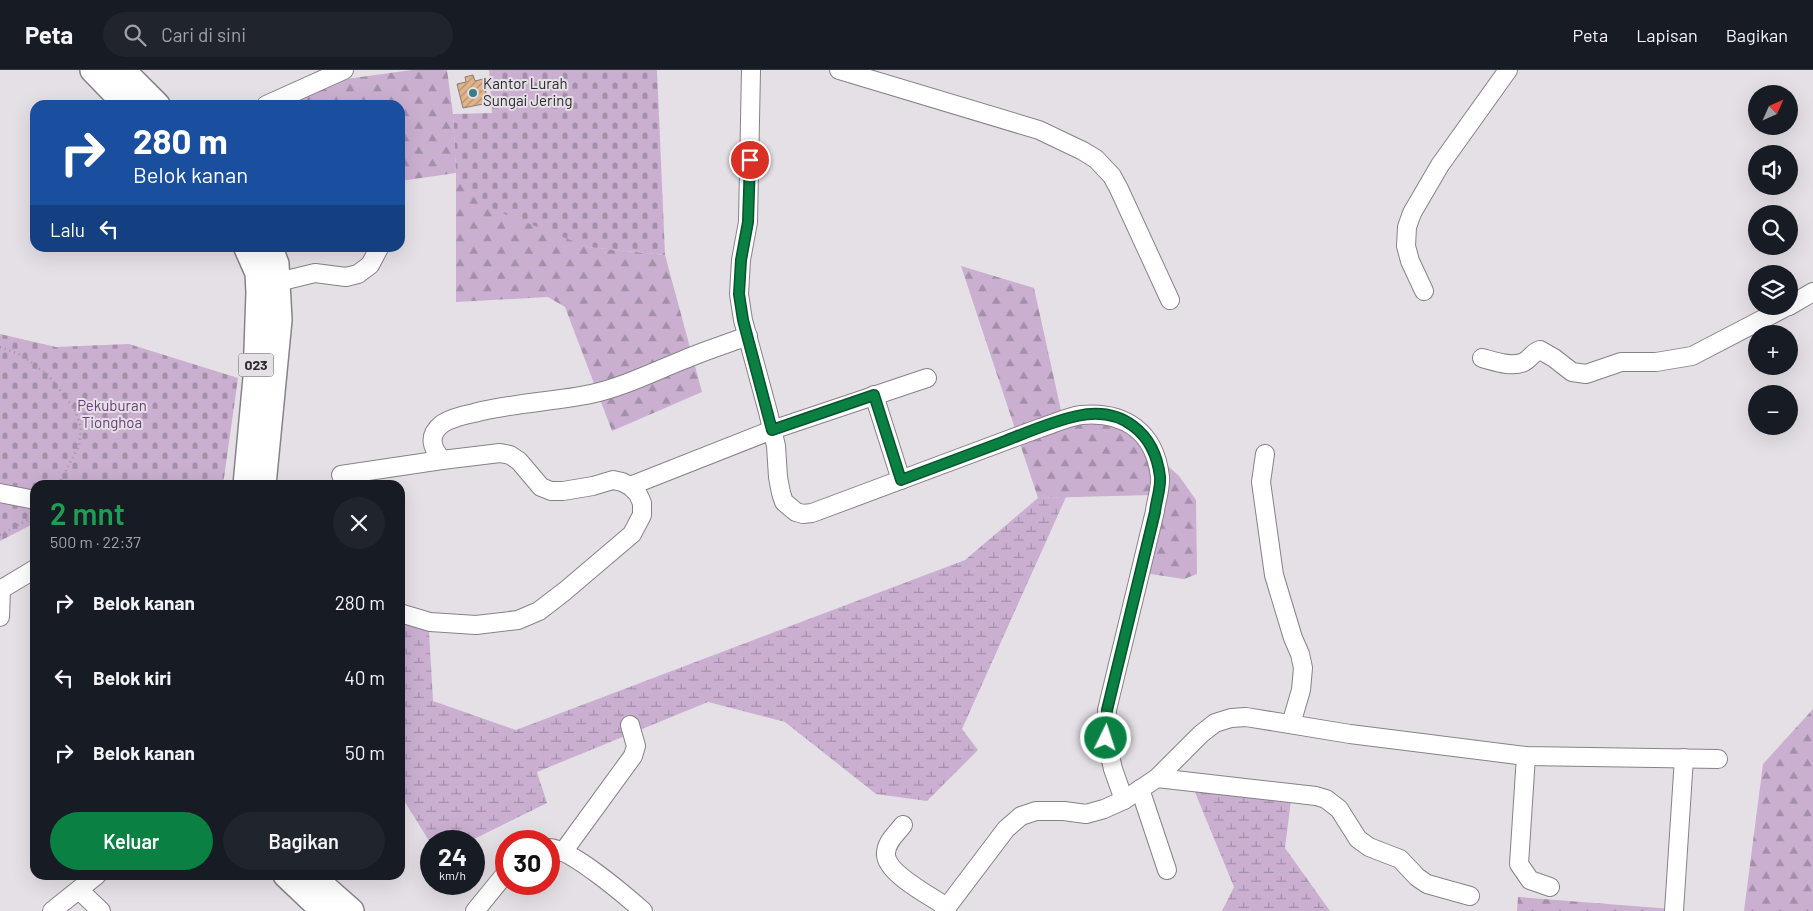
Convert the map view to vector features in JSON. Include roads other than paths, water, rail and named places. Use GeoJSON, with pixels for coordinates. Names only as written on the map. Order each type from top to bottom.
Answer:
{"type":"FeatureCollection","features":[{"type":"Feature","properties":{"kind":"highway"},"geometry":{"type":"LineString","coordinates":[[93,70],[122,100]]}},
{"type":"Feature","properties":{"kind":"highway"},"geometry":{"type":"LineString","coordinates":[[122,70],[153,100]]}},
{"type":"Feature","properties":{"kind":"highway","name":"023"},"geometry":{"type":"LineString","coordinates":[[249,252],[258,273],[259,293],[255,476]]}},
{"type":"Feature","properties":{"kind":"highway","name":"023"},"geometry":{"type":"LineString","coordinates":[[255,476],[279,320],[278,282],[276,264],[272,252]]}},
{"type":"Feature","properties":{"kind":"highway"},"geometry":{"type":"LineString","coordinates":[[291,880],[324,911]]}},
{"type":"Feature","properties":{"kind":"highway"},"geometry":{"type":"LineString","coordinates":[[316,880],[351,911]]}},
{"type":"Feature","properties":{"kind":"street"},"geometry":{"type":"LineString","coordinates":[[277,100],[344,70]]}},
{"type":"Feature","properties":{"kind":"street"},"geometry":{"type":"LineString","coordinates":[[751,70],[748,222],[741,260],[739,294],[743,320],[772,430],[784,502],[796,512],[803,514],[812,513],[1078,415],[1106,414],[1125,420],[1150,442],[1160,479],[1155,512],[1107,710],[1106,738],[1113,769],[1124,800]]}},
{"type":"Feature","properties":{"kind":"street"},"geometry":{"type":"LineString","coordinates":[[839,70],[1038,130],[1096,159],[1112,176],[1119,189],[1170,300]]}},
{"type":"Feature","properties":{"kind":"street"},"geometry":{"type":"LineString","coordinates":[[1424,291],[1410,262],[1406,246],[1412,213],[1440,165],[1508,70]]}},
{"type":"Feature","properties":{"kind":"street"},"geometry":{"type":"LineString","coordinates":[[278,282],[315,274],[346,277],[358,274],[370,265],[377,252]]}},
{"type":"Feature","properties":{"kind":"street"},"geometry":{"type":"LineString","coordinates":[[1798,300],[1813,292]]}},
{"type":"Feature","properties":{"kind":"street"},"geometry":{"type":"LineString","coordinates":[[1482,358],[1519,364],[1540,350],[1572,372],[1586,374],[1621,362],[1656,362],[1692,356],[1771,315]]}},
{"type":"Feature","properties":{"kind":"street"},"geometry":{"type":"LineString","coordinates":[[442,460],[433,449],[432,440],[442,424],[496,407],[592,394],[637,379],[748,336]]}},
{"type":"Feature","properties":{"kind":"street"},"geometry":{"type":"LineString","coordinates":[[630,486],[772,430],[927,378]]}},
{"type":"Feature","properties":{"kind":"street"},"geometry":{"type":"LineString","coordinates":[[874,395],[901,480]]}},
{"type":"Feature","properties":{"kind":"street"},"geometry":{"type":"LineString","coordinates":[[341,475],[500,453],[510,455],[519,461],[541,487],[552,491],[593,486],[613,480],[630,486],[642,503],[642,515],[632,534],[539,611],[518,620],[476,625],[430,622],[405,614]]}},
{"type":"Feature","properties":{"kind":"street"},"geometry":{"type":"LineString","coordinates":[[1265,454],[1262,482],[1274,575],[1293,638],[1300,654],[1302,668],[1301,690],[1291,724]]}},
{"type":"Feature","properties":{"kind":"street"},"geometry":{"type":"LineString","coordinates":[[0,493],[30,499]]}},
{"type":"Feature","properties":{"kind":"street"},"geometry":{"type":"LineString","coordinates":[[0,617],[0,590],[30,571]]}},
{"type":"Feature","properties":{"kind":"street"},"geometry":{"type":"LineString","coordinates":[[903,825],[889,843],[886,856],[889,864],[910,883],[946,909],[1006,829],[1021,816],[1036,810],[1086,814],[1124,800],[1157,778],[1200,734],[1215,723],[1231,718],[1246,717],[1350,734],[1526,756],[1718,759]]}},
{"type":"Feature","properties":{"kind":"street"},"geometry":{"type":"LineString","coordinates":[[560,845],[632,756],[636,746],[630,725]]}},
{"type":"Feature","properties":{"kind":"street"},"geometry":{"type":"LineString","coordinates":[[1526,756],[1519,864],[1530,880],[1550,887]]}},
{"type":"Feature","properties":{"kind":"street"},"geometry":{"type":"LineString","coordinates":[[1674,911],[1684,758]]}},
{"type":"Feature","properties":{"kind":"street"},"geometry":{"type":"LineString","coordinates":[[1157,778],[1321,797],[1339,810],[1358,839],[1369,847],[1400,859],[1417,877],[1427,884],[1470,896]]}},
{"type":"Feature","properties":{"kind":"street"},"geometry":{"type":"LineString","coordinates":[[1140,789],[1167,870]]}},
{"type":"Feature","properties":{"kind":"street"},"geometry":{"type":"LineString","coordinates":[[560,852],[614,886],[643,911]]}},
{"type":"Feature","properties":{"kind":"street"},"geometry":{"type":"LineString","coordinates":[[52,911],[91,880]]}},
{"type":"Feature","properties":{"kind":"street"},"geometry":{"type":"LineString","coordinates":[[475,911],[495,886]]}},
{"type":"Feature","properties":{"kind":"street"},"geometry":{"type":"LineString","coordinates":[[79,890],[101,911]]}},
{"type":"Feature","properties":{"kind":"place","name":"Kantor Lurah Sungai Jering"},"geometry":{"type":"Point","coordinates":[473,93]}},
{"type":"Feature","properties":{"kind":"park label","name":"Pekuburan Tionghoa"},"geometry":{"type":"Point","coordinates":[112,414]}}]}
